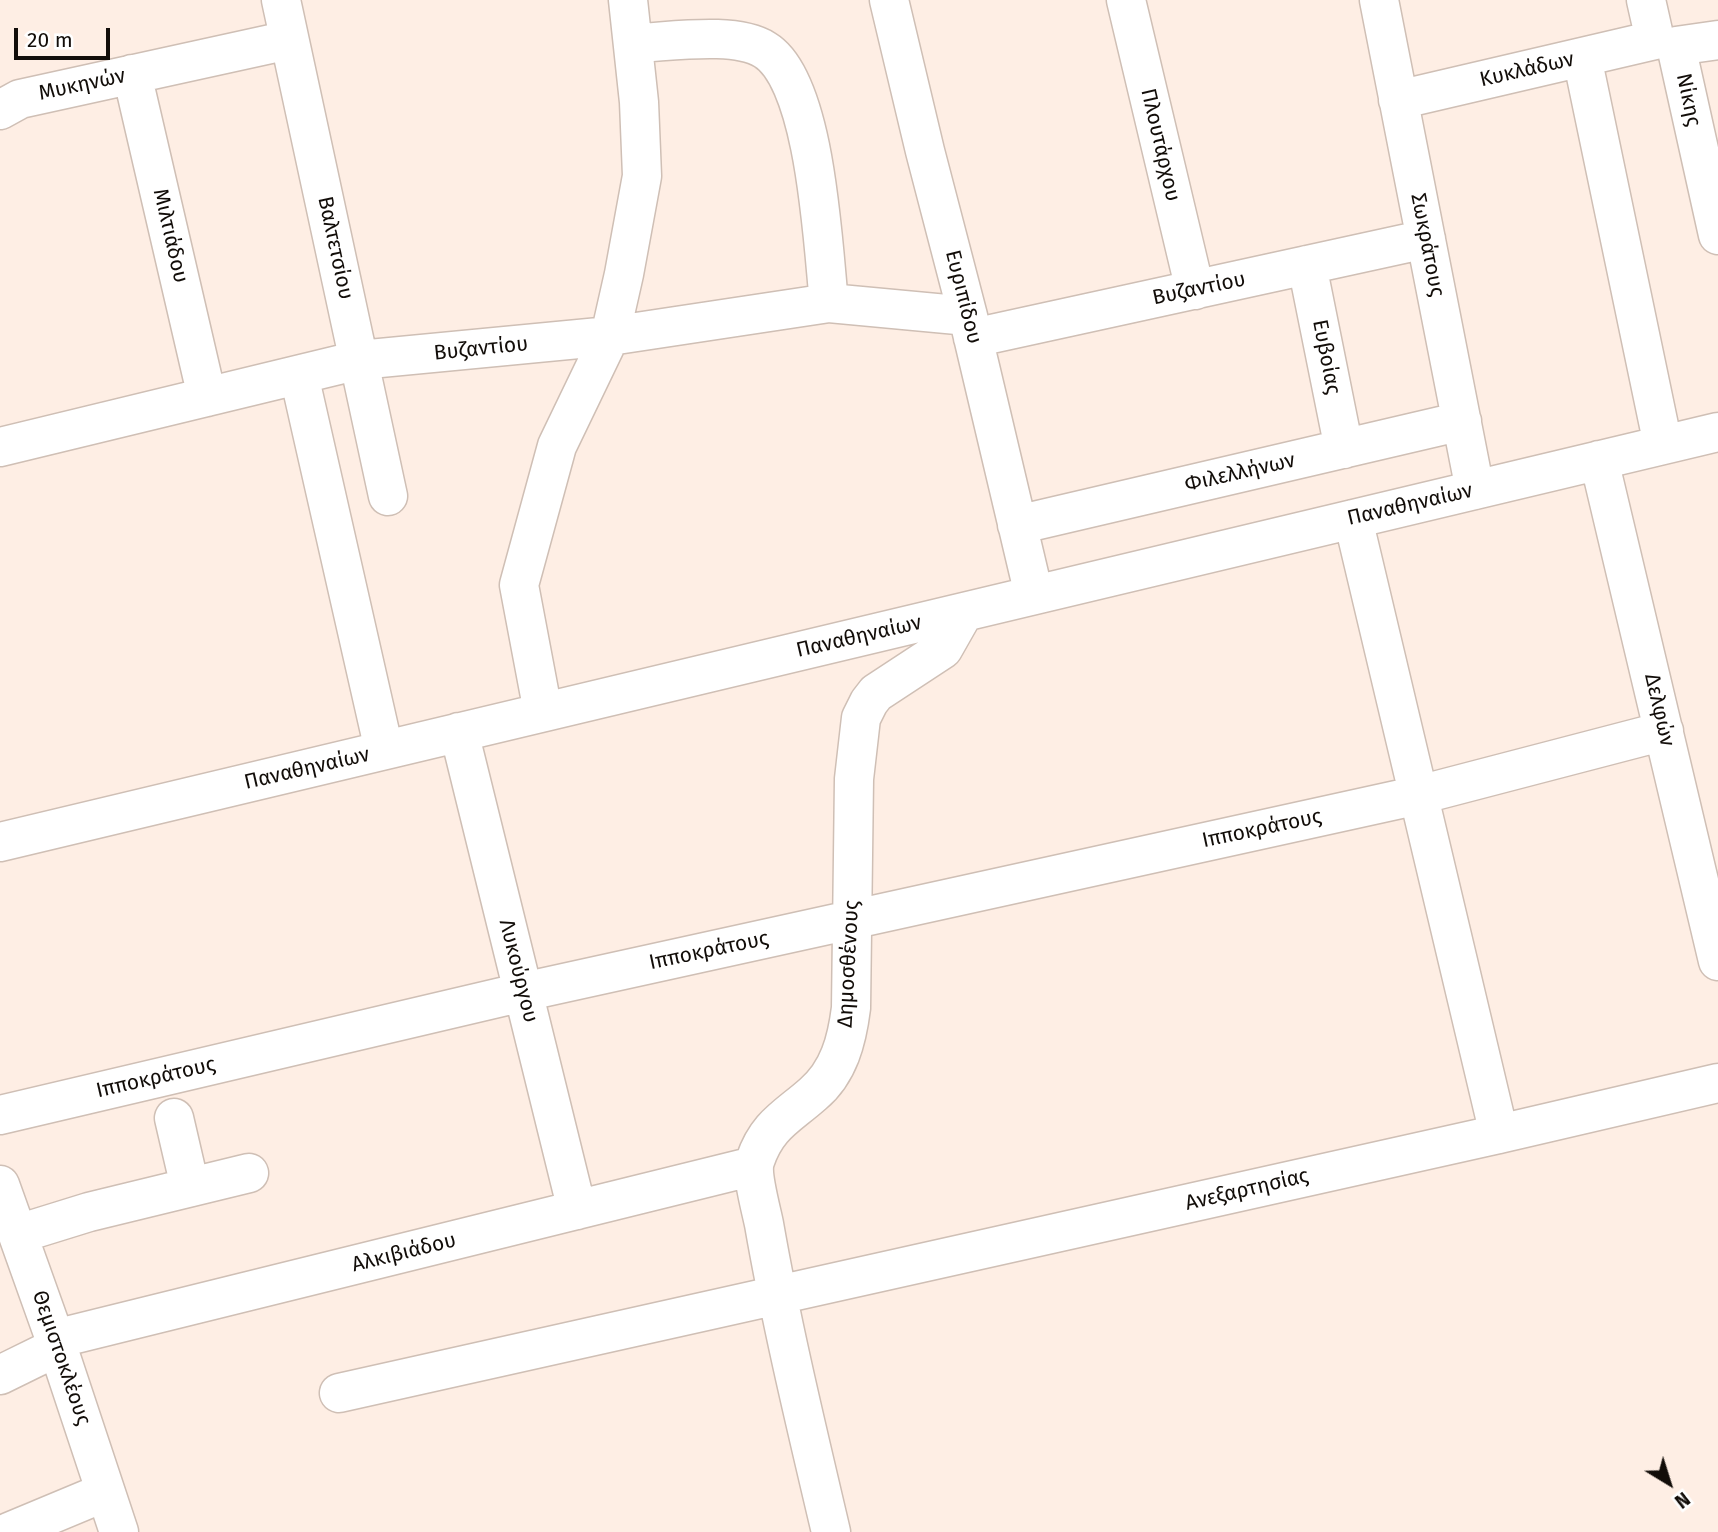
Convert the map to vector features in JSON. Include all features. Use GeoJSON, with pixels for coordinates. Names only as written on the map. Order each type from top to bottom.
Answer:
{"type":"FeatureCollection","features":[{"type":"Feature","properties":{"kind":"street","name":"Βαλτετσίου"},"geometry":{"type":"LineString","coordinates":[[281,0],[388,496]]}},
{"type":"Feature","properties":{"kind":"street"},"geometry":{"type":"LineString","coordinates":[[543,712],[519,585],[557,446],[611,336],[642,176],[639,102],[628,0]]}},
{"type":"Feature","properties":{"kind":"street","name":"Ευριπίδου"},"geometry":{"type":"LineString","coordinates":[[889,0],[971,327],[1034,595]]}},
{"type":"Feature","properties":{"kind":"street","name":"Πλουτάρχου"},"geometry":{"type":"LineString","coordinates":[[1126,0],[1195,290]]}},
{"type":"Feature","properties":{"kind":"street","name":"Σωκράτους"},"geometry":{"type":"LineString","coordinates":[[1379,0],[1475,490]]}},
{"type":"Feature","properties":{"kind":"street","name":"Νίκης"},"geometry":{"type":"LineString","coordinates":[[1646,0],[1666,43],[1718,235]]}},
{"type":"Feature","properties":{"kind":"street"},"geometry":{"type":"LineString","coordinates":[[634,43],[704,38],[740,42],[765,50],[780,65],[795,89],[803,115],[815,179],[830,303]]}},
{"type":"Feature","properties":{"kind":"street","name":"Μυκηνών"},"geometry":{"type":"LineString","coordinates":[[0,110],[20,99],[289,40]]}},
{"type":"Feature","properties":{"kind":"street","name":"Κυκλάδων"},"geometry":{"type":"LineString","coordinates":[[1398,100],[1582,57],[1666,43],[1718,40]]}},
{"type":"Feature","properties":{"kind":"street"},"geometry":{"type":"LineString","coordinates":[[1582,57],[1663,445]]}},
{"type":"Feature","properties":{"kind":"street","name":"Μιλτιάδου"},"geometry":{"type":"LineString","coordinates":[[132,74],[207,397]]}},
{"type":"Feature","properties":{"kind":"street","name":"Βυζαντίου"},"geometry":{"type":"LineString","coordinates":[[0,447],[359,360],[611,336],[830,303],[971,327],[1195,290],[1426,240]]}},
{"type":"Feature","properties":{"kind":"street","name":"Ευβοίας"},"geometry":{"type":"LineString","coordinates":[[1307,265],[1344,449]]}},
{"type":"Feature","properties":{"kind":"street"},"geometry":{"type":"LineString","coordinates":[[299,375],[384,750]]}},
{"type":"Feature","properties":{"kind":"street","name":"Φιλελλήνων"},"geometry":{"type":"LineString","coordinates":[[1017,525],[1462,421]]}},
{"type":"Feature","properties":{"kind":"street","name":"Παναθηναίων"},"geometry":{"type":"LineString","coordinates":[[0,842],[1718,432]]}},
{"type":"Feature","properties":{"kind":"street","name":"Δελφών"},"geometry":{"type":"LineString","coordinates":[[1599,460],[1718,961]]}},
{"type":"Feature","properties":{"kind":"street"},"geometry":{"type":"LineString","coordinates":[[1353,519],[1499,1134]]}},
{"type":"Feature","properties":{"kind":"street","name":"Δημοσθένους"},"geometry":{"type":"LineString","coordinates":[[754,1166],[771,1130],[788,1112],[820,1087],[842,1051],[851,1008],[854,779],[861,718],[867,704],[876,694],[943,649],[964,612]]}},
{"type":"Feature","properties":{"kind":"street","name":"Ιπποκράτους"},"geometry":{"type":"LineString","coordinates":[[0,1115],[523,992],[1419,795],[1664,731]]}},
{"type":"Feature","properties":{"kind":"street","name":"Λυκούργου"},"geometry":{"type":"LineString","coordinates":[[459,732],[577,1210]]}},
{"type":"Feature","properties":{"kind":"street","name":"Ανεξαρτησίας"},"geometry":{"type":"LineString","coordinates":[[339,1393],[1718,1083]]}},
{"type":"Feature","properties":{"kind":"street"},"geometry":{"type":"LineString","coordinates":[[174,1118],[190,1187]]}},
{"type":"Feature","properties":{"kind":"street"},"geometry":{"type":"LineString","coordinates":[[754,1166],[776,1294],[831,1532]]}},
{"type":"Feature","properties":{"kind":"street","name":"Αλκιβιάδου"},"geometry":{"type":"LineString","coordinates":[[0,1375],[56,1343],[754,1166]]}},
{"type":"Feature","properties":{"kind":"street"},"geometry":{"type":"LineString","coordinates":[[18,1234],[89,1212],[249,1172]]}},
{"type":"Feature","properties":{"kind":"street","name":"Θεμιστοκλέους"},"geometry":{"type":"LineString","coordinates":[[0,1185],[119,1532]]}},
{"type":"Feature","properties":{"kind":"street"},"geometry":{"type":"LineString","coordinates":[[9,1532],[105,1492]]}}]}
